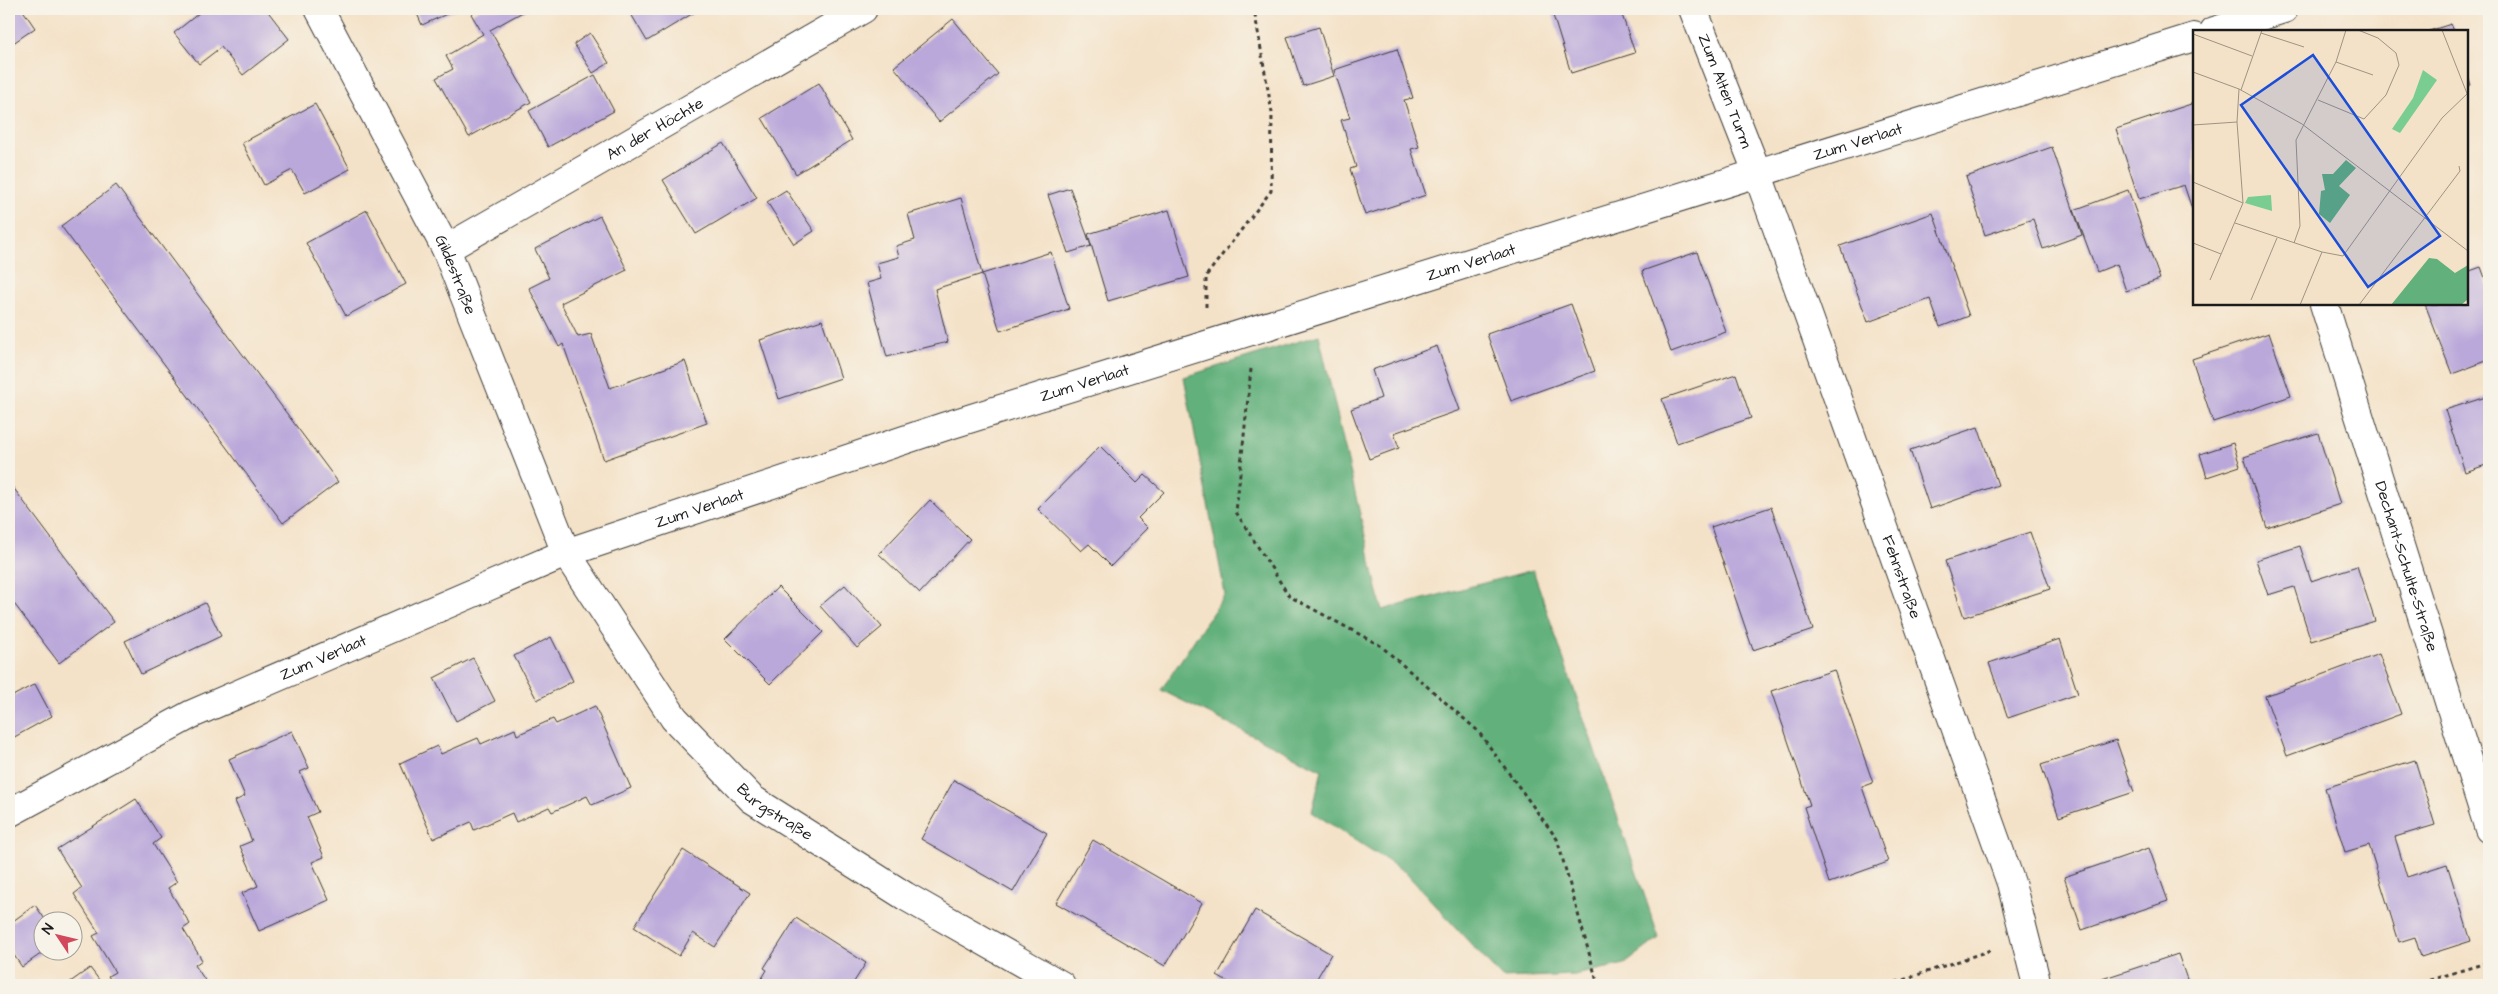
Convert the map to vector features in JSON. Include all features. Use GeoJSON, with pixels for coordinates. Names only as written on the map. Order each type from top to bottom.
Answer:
{"type":"FeatureCollection","features":[{"type":"Feature","properties":{"kind":"street","name":"Gildestraße"},"geometry":{"type":"LineString","coordinates":[[319,9],[446,249],[566,552]]}},
{"type":"Feature","properties":{"kind":"street","name":"An der Höchte"},"geometry":{"type":"LineString","coordinates":[[446,249],[863,9]]}},
{"type":"Feature","properties":{"kind":"street","name":"Zum Alten Turm"},"geometry":{"type":"LineString","coordinates":[[1693,9],[1757,172]]}},
{"type":"Feature","properties":{"kind":"street"},"geometry":{"type":"LineString","coordinates":[[2230,24],[2284,9]]}},
{"type":"Feature","properties":{"kind":"street","name":"Zum Verlaat"},"geometry":{"type":"LineString","coordinates":[[9,813],[192,714],[566,552],[943,427],[2193,37]]}},
{"type":"Feature","properties":{"kind":"street","name":"Fehnstraße"},"geometry":{"type":"LineString","coordinates":[[1757,172],[2007,874],[2037,985]]}},
{"type":"Feature","properties":{"kind":"street","name":"Dechant-Schulte-Straße"},"geometry":{"type":"LineString","coordinates":[[2324,305],[2489,829]]}},
{"type":"Feature","properties":{"kind":"street","name":"Burgstraße"},"geometry":{"type":"LineString","coordinates":[[566,552],[674,718],[752,799],[905,896],[1061,985]]}},
{"type":"Feature","properties":{"kind":"path"},"geometry":{"type":"LineString","coordinates":[[1207,345],[1206,276],[1271,191],[1272,112],[1254,9]]}},
{"type":"Feature","properties":{"kind":"path"},"geometry":{"type":"LineString","coordinates":[[1256,330],[1236,512],[1289,596],[1381,646],[1478,731],[1557,839],[1598,985]]}},
{"type":"Feature","properties":{"kind":"path"},"geometry":{"type":"LineString","coordinates":[[1888,985],[2025,939]]}},
{"type":"Feature","properties":{"kind":"path"},"geometry":{"type":"LineString","coordinates":[[2414,985],[2489,962]]}},
{"type":"Feature","properties":{"kind":"green space"},"geometry":{"type":"Polygon","coordinates":[[[1319,335],[1382,610],[1533,570],[1659,938],[1625,964],[1575,975],[1502,978],[1405,872],[1312,812],[1322,770],[1161,690],[1225,594],[1184,377],[1319,335]]]}},
{"type":"Feature","properties":{"kind":"building"},"geometry":{"type":"Polygon","coordinates":[[[9,9],[22,9],[35,28],[9,46],[9,9]]]}},
{"type":"Feature","properties":{"kind":"building"},"geometry":{"type":"Polygon","coordinates":[[[204,9],[266,9],[289,39],[243,75],[221,47],[199,64],[174,33],[204,9]]]}},
{"type":"Feature","properties":{"kind":"building"},"geometry":{"type":"Polygon","coordinates":[[[415,9],[458,9],[422,25],[415,9]]]}},
{"type":"Feature","properties":{"kind":"building"},"geometry":{"type":"Polygon","coordinates":[[[480,9],[528,9],[490,30],[531,102],[469,137],[436,78],[453,69],[446,56],[483,34],[471,14],[480,9]]]}},
{"type":"Feature","properties":{"kind":"building"},"geometry":{"type":"Polygon","coordinates":[[[628,9],[700,9],[647,41],[628,9]]]}},
{"type":"Feature","properties":{"kind":"building"},"geometry":{"type":"Polygon","coordinates":[[[1551,9],[1620,9],[1635,53],[1571,73],[1551,9]]]}},
{"type":"Feature","properties":{"kind":"building"},"geometry":{"type":"Polygon","coordinates":[[[953,19],[998,74],[939,122],[894,67],[953,19]]]}},
{"type":"Feature","properties":{"kind":"building"},"geometry":{"type":"Polygon","coordinates":[[[2451,24],[2454,30],[2432,30],[2451,24]]]}},
{"type":"Feature","properties":{"kind":"building"},"geometry":{"type":"Polygon","coordinates":[[[1319,27],[1334,76],[1303,86],[1287,37],[1319,27]]]}},
{"type":"Feature","properties":{"kind":"building"},"geometry":{"type":"Polygon","coordinates":[[[590,33],[609,63],[593,73],[574,44],[590,33]]]}},
{"type":"Feature","properties":{"kind":"building"},"geometry":{"type":"Polygon","coordinates":[[[1397,49],[1413,98],[1404,100],[1419,147],[1411,149],[1426,195],[1365,215],[1350,169],[1356,167],[1341,120],[1350,118],[1334,70],[1397,49]]]}},
{"type":"Feature","properties":{"kind":"building"},"geometry":{"type":"Polygon","coordinates":[[[595,75],[614,111],[548,147],[529,111],[595,75]]]}},
{"type":"Feature","properties":{"kind":"building"},"geometry":{"type":"Polygon","coordinates":[[[2468,76],[2471,85],[2468,86],[2468,76]]]}},
{"type":"Feature","properties":{"kind":"building"},"geometry":{"type":"Polygon","coordinates":[[[819,83],[852,140],[796,174],[762,118],[819,83]]]}},
{"type":"Feature","properties":{"kind":"building"},"geometry":{"type":"Polygon","coordinates":[[[2193,103],[2193,208],[2184,185],[2139,199],[2116,129],[2193,103]]]}},
{"type":"Feature","properties":{"kind":"building"},"geometry":{"type":"Polygon","coordinates":[[[315,104],[350,169],[305,193],[292,170],[264,185],[242,143],[315,104]]]}},
{"type":"Feature","properties":{"kind":"building"},"geometry":{"type":"Polygon","coordinates":[[[723,143],[757,198],[696,234],[663,180],[723,143]]]}},
{"type":"Feature","properties":{"kind":"building"},"geometry":{"type":"Polygon","coordinates":[[[2052,147],[2082,235],[2043,249],[2033,219],[1985,235],[1966,177],[2052,147]]]}},
{"type":"Feature","properties":{"kind":"building"},"geometry":{"type":"Polygon","coordinates":[[[116,185],[338,482],[283,523],[61,226],[116,185]]]}},
{"type":"Feature","properties":{"kind":"building"},"geometry":{"type":"Polygon","coordinates":[[[1070,188],[1091,246],[1068,253],[1048,195],[1070,188]]]}},
{"type":"Feature","properties":{"kind":"building"},"geometry":{"type":"Polygon","coordinates":[[[786,190],[814,231],[794,244],[767,202],[786,190]]]}},
{"type":"Feature","properties":{"kind":"building"},"geometry":{"type":"Polygon","coordinates":[[[2128,190],[2160,279],[2126,291],[2117,264],[2097,272],[2074,210],[2128,190]]]}},
{"type":"Feature","properties":{"kind":"building"},"geometry":{"type":"Polygon","coordinates":[[[961,198],[982,274],[935,289],[948,342],[887,357],[867,283],[881,279],[877,263],[899,257],[896,246],[915,240],[908,214],[961,198]]]}},
{"type":"Feature","properties":{"kind":"building"},"geometry":{"type":"Polygon","coordinates":[[[367,210],[406,284],[346,316],[306,243],[367,210]]]}},
{"type":"Feature","properties":{"kind":"building"},"geometry":{"type":"Polygon","coordinates":[[[1169,210],[1189,277],[1108,301],[1088,234],[1169,210]]]}},
{"type":"Feature","properties":{"kind":"building"},"geometry":{"type":"Polygon","coordinates":[[[1933,213],[1969,316],[1940,327],[1930,299],[1868,322],[1840,246],[1933,213]]]}},
{"type":"Feature","properties":{"kind":"building"},"geometry":{"type":"Polygon","coordinates":[[[600,216],[627,270],[561,303],[578,337],[591,334],[610,388],[685,361],[707,423],[604,460],[563,344],[559,347],[529,288],[549,278],[535,249],[600,216]]]}},
{"type":"Feature","properties":{"kind":"building"},"geometry":{"type":"Polygon","coordinates":[[[1051,252],[1069,309],[1000,331],[982,274],[1051,252]]]}},
{"type":"Feature","properties":{"kind":"building"},"geometry":{"type":"Polygon","coordinates":[[[1697,252],[1726,332],[1671,352],[1642,271],[1697,252]]]}},
{"type":"Feature","properties":{"kind":"building"},"geometry":{"type":"Polygon","coordinates":[[[2481,267],[2489,289],[2489,360],[2452,374],[2425,305],[2468,305],[2468,272],[2481,267]]]}},
{"type":"Feature","properties":{"kind":"building"},"geometry":{"type":"Polygon","coordinates":[[[1571,304],[1595,371],[1511,401],[1487,334],[1571,304]]]}},
{"type":"Feature","properties":{"kind":"building"},"geometry":{"type":"Polygon","coordinates":[[[822,320],[841,378],[779,399],[760,340],[822,320]]]}},
{"type":"Feature","properties":{"kind":"building"},"geometry":{"type":"Polygon","coordinates":[[[2269,333],[2291,396],[2213,422],[2192,359],[2269,333]]]}},
{"type":"Feature","properties":{"kind":"building"},"geometry":{"type":"Polygon","coordinates":[[[1437,346],[1460,410],[1394,433],[1399,448],[1369,459],[1351,409],[1381,398],[1372,370],[1437,346]]]}},
{"type":"Feature","properties":{"kind":"building"},"geometry":{"type":"Polygon","coordinates":[[[1736,374],[1751,418],[1677,443],[1662,399],[1736,374]]]}},
{"type":"Feature","properties":{"kind":"building"},"geometry":{"type":"Polygon","coordinates":[[[2489,396],[2489,464],[2465,472],[2445,410],[2489,396]]]}},
{"type":"Feature","properties":{"kind":"building"},"geometry":{"type":"Polygon","coordinates":[[[1978,427],[1998,485],[1930,509],[1910,450],[1978,427]]]}},
{"type":"Feature","properties":{"kind":"building"},"geometry":{"type":"Polygon","coordinates":[[[2318,433],[2340,504],[2267,528],[2244,457],[2318,433]]]}},
{"type":"Feature","properties":{"kind":"building"},"geometry":{"type":"Polygon","coordinates":[[[2233,443],[2240,466],[2207,477],[2200,454],[2233,443]]]}},
{"type":"Feature","properties":{"kind":"building"},"geometry":{"type":"Polygon","coordinates":[[[1100,446],[1137,483],[1145,475],[1164,492],[1138,518],[1148,528],[1111,566],[1089,544],[1081,551],[1038,509],[1100,446]]]}},
{"type":"Feature","properties":{"kind":"building"},"geometry":{"type":"Polygon","coordinates":[[[9,482],[114,622],[59,663],[9,597],[9,482]]]}},
{"type":"Feature","properties":{"kind":"building"},"geometry":{"type":"Polygon","coordinates":[[[930,500],[970,539],[920,593],[879,554],[930,500]]]}},
{"type":"Feature","properties":{"kind":"building"},"geometry":{"type":"Polygon","coordinates":[[[1771,507],[1813,630],[1753,650],[1711,527],[1771,507]]]}},
{"type":"Feature","properties":{"kind":"building"},"geometry":{"type":"Polygon","coordinates":[[[2030,532],[2050,589],[1964,617],[1945,561],[2030,532]]]}},
{"type":"Feature","properties":{"kind":"building"},"geometry":{"type":"Polygon","coordinates":[[[2300,546],[2311,581],[2357,566],[2375,621],[2311,641],[2294,587],[2268,595],[2256,560],[2300,546]]]}},
{"type":"Feature","properties":{"kind":"building"},"geometry":{"type":"Polygon","coordinates":[[[845,585],[882,627],[857,648],[820,606],[845,585]]]}},
{"type":"Feature","properties":{"kind":"building"},"geometry":{"type":"Polygon","coordinates":[[[778,587],[823,632],[770,684],[725,639],[778,587]]]}},
{"type":"Feature","properties":{"kind":"building"},"geometry":{"type":"Polygon","coordinates":[[[205,603],[221,636],[141,674],[125,641],[205,603]]]}},
{"type":"Feature","properties":{"kind":"building"},"geometry":{"type":"Polygon","coordinates":[[[551,637],[573,681],[537,700],[514,656],[551,637]]]}},
{"type":"Feature","properties":{"kind":"building"},"geometry":{"type":"Polygon","coordinates":[[[2060,639],[2078,694],[2008,718],[1989,663],[2060,639]]]}},
{"type":"Feature","properties":{"kind":"building"},"geometry":{"type":"Polygon","coordinates":[[[2379,654],[2401,714],[2287,756],[2265,696],[2379,654]]]}},
{"type":"Feature","properties":{"kind":"building"},"geometry":{"type":"Polygon","coordinates":[[[473,658],[495,701],[456,721],[434,678],[473,658]]]}},
{"type":"Feature","properties":{"kind":"building"},"geometry":{"type":"Polygon","coordinates":[[[1834,670],[1873,783],[1862,787],[1888,862],[1829,883],[1804,807],[1810,805],[1771,691],[1834,670]]]}},
{"type":"Feature","properties":{"kind":"building"},"geometry":{"type":"Polygon","coordinates":[[[35,684],[52,716],[9,740],[9,698],[35,684]]]}},
{"type":"Feature","properties":{"kind":"building"},"geometry":{"type":"Polygon","coordinates":[[[595,706],[631,788],[592,805],[587,796],[552,812],[549,807],[516,822],[512,813],[474,830],[471,822],[433,839],[400,763],[437,746],[441,754],[478,738],[481,744],[515,729],[517,735],[553,719],[556,724],[595,706]]]}},
{"type":"Feature","properties":{"kind":"building"},"geometry":{"type":"Polygon","coordinates":[[[292,731],[309,768],[300,772],[318,812],[307,817],[324,857],[312,862],[329,900],[259,931],[242,893],[258,886],[240,846],[252,841],[235,801],[245,796],[229,759],[292,731]]]}},
{"type":"Feature","properties":{"kind":"building"},"geometry":{"type":"Polygon","coordinates":[[[2116,740],[2134,792],[2059,817],[2041,765],[2116,740]]]}},
{"type":"Feature","properties":{"kind":"building"},"geometry":{"type":"Polygon","coordinates":[[[2415,760],[2435,825],[2395,837],[2407,877],[2447,864],[2471,941],[2421,957],[2415,937],[2399,942],[2369,845],[2345,852],[2325,788],[2415,760]]]}},
{"type":"Feature","properties":{"kind":"building"},"geometry":{"type":"Polygon","coordinates":[[[954,780],[1047,833],[1013,892],[921,839],[954,780]]]}},
{"type":"Feature","properties":{"kind":"building"},"geometry":{"type":"Polygon","coordinates":[[[136,799],[161,838],[153,844],[177,882],[168,888],[190,924],[183,929],[202,960],[195,965],[208,985],[114,985],[108,976],[115,972],[93,936],[99,933],[74,894],[82,888],[57,849],[136,799]]]}},
{"type":"Feature","properties":{"kind":"building"},"geometry":{"type":"Polygon","coordinates":[[[1093,840],[1202,903],[1165,966],[1056,903],[1093,840]]]}},
{"type":"Feature","properties":{"kind":"building"},"geometry":{"type":"Polygon","coordinates":[[[2149,848],[2168,901],[2082,930],[2064,877],[2149,848]]]}},
{"type":"Feature","properties":{"kind":"building"},"geometry":{"type":"Polygon","coordinates":[[[683,850],[750,893],[715,947],[693,933],[679,956],[634,927],[683,850]]]}},
{"type":"Feature","properties":{"kind":"building"},"geometry":{"type":"Polygon","coordinates":[[[35,905],[40,912],[32,912],[32,960],[22,967],[9,948],[9,924],[35,905]]]}},
{"type":"Feature","properties":{"kind":"building"},"geometry":{"type":"Polygon","coordinates":[[[1255,910],[1331,954],[1313,985],[1233,985],[1217,976],[1255,910]]]}},
{"type":"Feature","properties":{"kind":"building"},"geometry":{"type":"Polygon","coordinates":[[[796,918],[866,963],[852,985],[758,985],[767,970],[764,968],[796,918]]]}},
{"type":"Feature","properties":{"kind":"building"},"geometry":{"type":"Polygon","coordinates":[[[2178,954],[2189,985],[2104,985],[2102,979],[2178,954]]]}},
{"type":"Feature","properties":{"kind":"building"},"geometry":{"type":"Polygon","coordinates":[[[90,968],[103,985],[66,985],[90,968]]]}}]}
